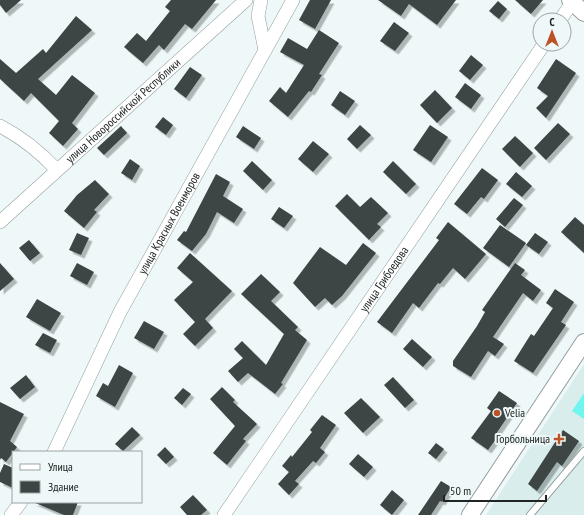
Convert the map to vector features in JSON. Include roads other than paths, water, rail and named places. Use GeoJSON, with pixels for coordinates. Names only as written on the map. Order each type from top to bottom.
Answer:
{"type":"FeatureCollection","features":[{"type":"Feature","properties":{"kind":"street","name":"улица Новороссийской Республики"},"geometry":{"type":"LineString","coordinates":[[0,222],[246,0]]}},
{"type":"Feature","properties":{"kind":"street"},"geometry":{"type":"LineString","coordinates":[[261,0],[258,16],[265,50]]}},
{"type":"Feature","properties":{"kind":"street","name":"улица Красных Военморов"},"geometry":{"type":"LineString","coordinates":[[54,451],[120,312],[293,0]]}},
{"type":"Feature","properties":{"kind":"street"},"geometry":{"type":"LineString","coordinates":[[565,12],[572,1],[584,13]]}},
{"type":"Feature","properties":{"kind":"street","name":"улица Грибоедова"},"geometry":{"type":"LineString","coordinates":[[224,515],[539,52]]}},
{"type":"Feature","properties":{"kind":"street"},"geometry":{"type":"LineString","coordinates":[[0,126],[18,135],[39,151],[57,170]]}},
{"type":"Feature","properties":{"kind":"street"},"geometry":{"type":"LineString","coordinates":[[470,515],[584,342]]}},
{"type":"Feature","properties":{"kind":"street"},"geometry":{"type":"LineString","coordinates":[[11,515],[20,503]]}},
{"type":"Feature","properties":{"kind":"lane"},"geometry":{"type":"LineString","coordinates":[[530,515],[584,451]]}},
{"type":"Feature","properties":{"kind":"place","name":"Velia"},"geometry":{"type":"Point","coordinates":[497,413]}},
{"type":"Feature","properties":{"kind":"place","name":"Горбольница"},"geometry":{"type":"Point","coordinates":[559,439]}}]}
